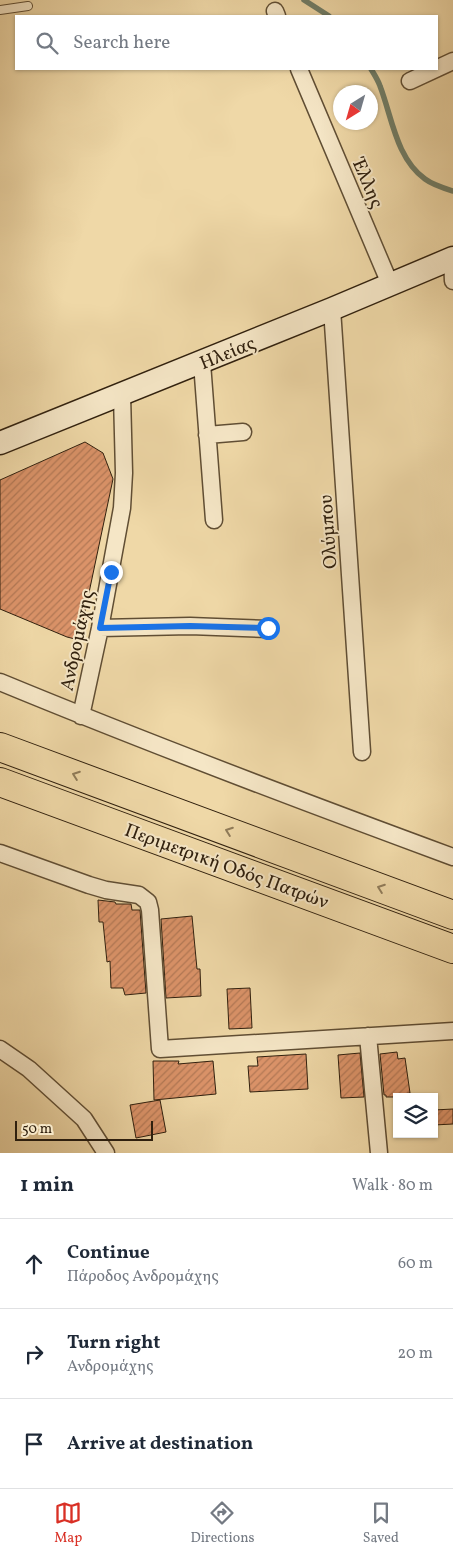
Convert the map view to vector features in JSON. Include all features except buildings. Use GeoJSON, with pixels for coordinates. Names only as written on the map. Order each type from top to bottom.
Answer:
{"type":"FeatureCollection","features":[{"type":"Feature","properties":{"kind":"highway","name":"Περιμετρική Οδός Πατρών"},"geometry":{"type":"LineString","coordinates":[[0,747],[453,915]]}},
{"type":"Feature","properties":{"kind":"highway","name":"Περιμετρική Οδός Πατρών"},"geometry":{"type":"LineString","coordinates":[[0,782],[453,949]]}},
{"type":"Feature","properties":{"kind":"main road","name":"Ηλείας"},"geometry":{"type":"LineString","coordinates":[[0,443],[202,363],[390,284],[453,266]]}},
{"type":"Feature","properties":{"kind":"street"},"geometry":{"type":"LineString","coordinates":[[438,68],[453,61]]}},
{"type":"Feature","properties":{"kind":"street","name":"Έλλης"},"geometry":{"type":"LineString","coordinates":[[299,70],[390,284]]}},
{"type":"Feature","properties":{"kind":"street"},"geometry":{"type":"LineString","coordinates":[[410,81],[434,70]]}},
{"type":"Feature","properties":{"kind":"street","name":"Ολύμπου"},"geometry":{"type":"LineString","coordinates":[[332,309],[362,752]]}},
{"type":"Feature","properties":{"kind":"street"},"geometry":{"type":"LineString","coordinates":[[202,363],[214,520]]}},
{"type":"Feature","properties":{"kind":"street","name":"Ανδρομάχης"},"geometry":{"type":"LineString","coordinates":[[81,716],[100,628],[122,508],[124,473],[122,395]]}},
{"type":"Feature","properties":{"kind":"street"},"geometry":{"type":"LineString","coordinates":[[207,435],[243,432]]}},
{"type":"Feature","properties":{"kind":"street"},"geometry":{"type":"LineString","coordinates":[[100,628],[190,626],[268,628]]}},
{"type":"Feature","properties":{"kind":"street"},"geometry":{"type":"LineString","coordinates":[[0,682],[81,716],[453,857]]}},
{"type":"Feature","properties":{"kind":"street"},"geometry":{"type":"LineString","coordinates":[[0,853],[89,885],[106,890],[139,895],[148,902],[160,1049],[453,1031]]}},
{"type":"Feature","properties":{"kind":"street"},"geometry":{"type":"LineString","coordinates":[[368,1036],[380,1153]]}},
{"type":"Feature","properties":{"kind":"street"},"geometry":{"type":"LineString","coordinates":[[0,1049],[29,1069],[84,1119],[106,1153]]}},
{"type":"Feature","properties":{"kind":"lane"},"geometry":{"type":"LineString","coordinates":[[0,10],[28,6]]}},
{"type":"Feature","properties":{"kind":"waterway"},"geometry":{"type":"LineString","coordinates":[[304,0],[327,15]]}},
{"type":"Feature","properties":{"kind":"waterway"},"geometry":{"type":"LineString","coordinates":[[372,70],[379,84],[396,136],[407,160],[425,179],[453,191]]}},
{"type":"Feature","properties":{"kind":"route"},"geometry":{"type":"LineString","coordinates":[[111,572],[100,628],[190,626],[268,628]]}}]}
